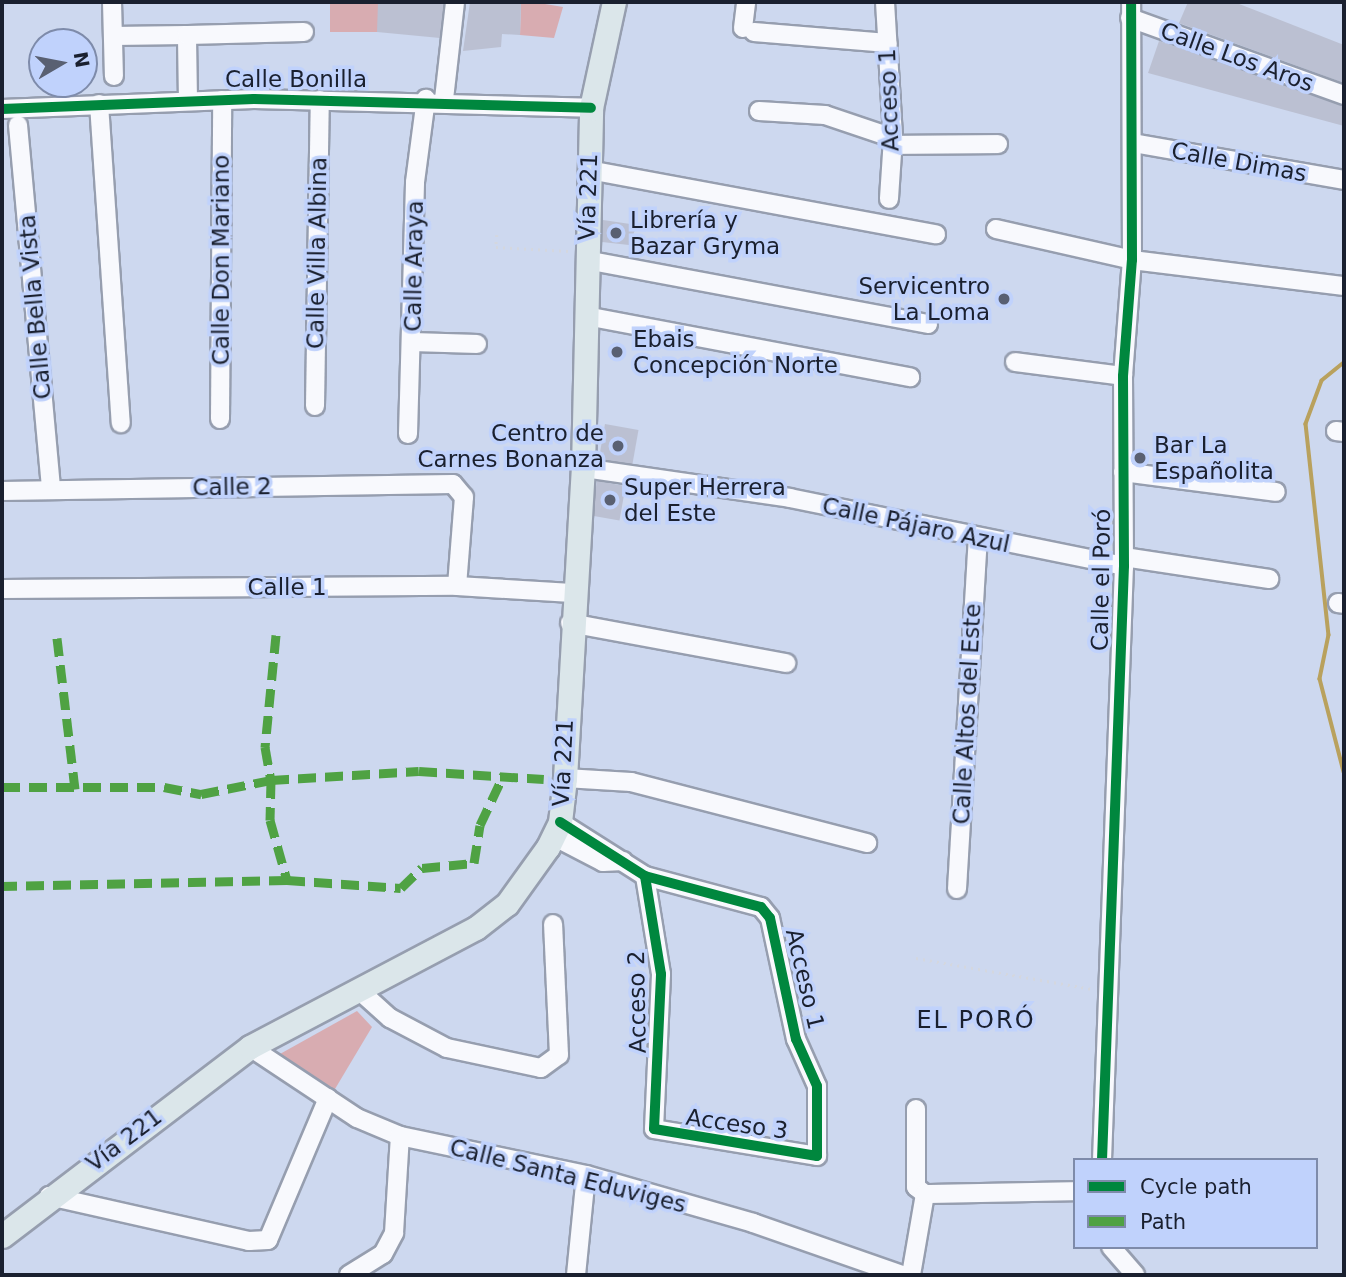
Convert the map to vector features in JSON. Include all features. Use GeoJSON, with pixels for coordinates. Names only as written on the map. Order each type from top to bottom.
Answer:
{"type":"FeatureCollection","features":[{"type":"Feature","properties":{"kind":"main road","name":"Vía 221"},"geometry":{"type":"LineString","coordinates":[[2,1236],[49,1196],[250,1047],[429,958],[507,904],[557,829],[565,778],[570,622],[583,468],[591,108],[614,2]]}},
{"type":"Feature","properties":{"kind":"street"},"geometry":{"type":"LineString","coordinates":[[112,2],[114,76]]}},
{"type":"Feature","properties":{"kind":"street","name":"Calle Araya"},"geometry":{"type":"LineString","coordinates":[[408,434],[415,182],[454,2]]}},
{"type":"Feature","properties":{"kind":"street"},"geometry":{"type":"LineString","coordinates":[[746,2],[749,30],[888,43]]}},
{"type":"Feature","properties":{"kind":"street","name":"Acceso 1"},"geometry":{"type":"LineString","coordinates":[[885,2],[893,142],[889,199]]}},
{"type":"Feature","properties":{"kind":"street","name":"Calle Los Aros"},"geometry":{"type":"LineString","coordinates":[[1130,10],[1344,95]]}},
{"type":"Feature","properties":{"kind":"street","name":"Calle el Poró"},"geometry":{"type":"LineString","coordinates":[[1102,1158],[1106,992],[1124,562],[1123,376],[1132,260],[1130,10]]}},
{"type":"Feature","properties":{"kind":"street"},"geometry":{"type":"LineString","coordinates":[[113,36],[304,32]]}},
{"type":"Feature","properties":{"kind":"street"},"geometry":{"type":"LineString","coordinates":[[187,35],[188,101]]}},
{"type":"Feature","properties":{"kind":"street","name":"Calle Bonilla"},"geometry":{"type":"LineString","coordinates":[[2,109],[222,100],[435,99],[591,108]]}},
{"type":"Feature","properties":{"kind":"street","name":"Calle Don Mariano"},"geometry":{"type":"LineString","coordinates":[[220,419],[222,100]]}},
{"type":"Feature","properties":{"kind":"street","name":"Calle Villa Albina"},"geometry":{"type":"LineString","coordinates":[[315,406],[320,100]]}},
{"type":"Feature","properties":{"kind":"street"},"geometry":{"type":"LineString","coordinates":[[99,104],[121,423]]}},
{"type":"Feature","properties":{"kind":"street"},"geometry":{"type":"LineString","coordinates":[[759,111],[825,115],[893,142],[998,144]]}},
{"type":"Feature","properties":{"kind":"street","name":"Calle Bella Vista"},"geometry":{"type":"LineString","coordinates":[[18,125],[51,490]]}},
{"type":"Feature","properties":{"kind":"street","name":"Calle Dimas"},"geometry":{"type":"LineString","coordinates":[[1133,144],[1344,180]]}},
{"type":"Feature","properties":{"kind":"street"},"geometry":{"type":"LineString","coordinates":[[589,170],[936,234]]}},
{"type":"Feature","properties":{"kind":"street"},"geometry":{"type":"LineString","coordinates":[[996,229],[1132,260],[1344,286]]}},
{"type":"Feature","properties":{"kind":"street"},"geometry":{"type":"LineString","coordinates":[[586,256],[928,324]]}},
{"type":"Feature","properties":{"kind":"street"},"geometry":{"type":"LineString","coordinates":[[586,316],[911,377]]}},
{"type":"Feature","properties":{"kind":"street"},"geometry":{"type":"LineString","coordinates":[[412,342],[477,344]]}},
{"type":"Feature","properties":{"kind":"street"},"geometry":{"type":"LineString","coordinates":[[1014,362],[1123,376]]}},
{"type":"Feature","properties":{"kind":"street","name":"Calle Pájaro Azul"},"geometry":{"type":"LineString","coordinates":[[583,468],[790,498],[978,540],[1124,562],[1269,579]]}},
{"type":"Feature","properties":{"kind":"street"},"geometry":{"type":"LineString","coordinates":[[1123,472],[1276,492]]}},
{"type":"Feature","properties":{"kind":"street","name":"Calle 2"},"geometry":{"type":"LineString","coordinates":[[2,491],[461,488],[457,586]]}},
{"type":"Feature","properties":{"kind":"street","name":"Calle Altos del Este"},"geometry":{"type":"LineString","coordinates":[[957,888],[978,540]]}},
{"type":"Feature","properties":{"kind":"street","name":"Calle 1"},"geometry":{"type":"LineString","coordinates":[[2,589],[457,586],[572,593]]}},
{"type":"Feature","properties":{"kind":"street"},"geometry":{"type":"LineString","coordinates":[[570,622],[786,663]]}},
{"type":"Feature","properties":{"kind":"street"},"geometry":{"type":"LineString","coordinates":[[565,778],[631,782],[867,843]]}},
{"type":"Feature","properties":{"kind":"street","name":"Acceso 1"},"geometry":{"type":"LineString","coordinates":[[557,829],[623,861],[645,876],[750,900],[770,918],[796,1039],[817,1086],[817,1156]]}},
{"type":"Feature","properties":{"kind":"street","name":"Acceso 2"},"geometry":{"type":"LineString","coordinates":[[645,876],[662,974],[654,1129]]}},
{"type":"Feature","properties":{"kind":"street"},"geometry":{"type":"LineString","coordinates":[[361,992],[390,1018],[447,1048],[541,1068],[559,1055],[553,924]]}},
{"type":"Feature","properties":{"kind":"street","name":"Calle Santa Eduviges"},"geometry":{"type":"LineString","coordinates":[[250,1047],[328,1098],[400,1136],[586,1175],[752,1223],[902,1275]]}},
{"type":"Feature","properties":{"kind":"street"},"geometry":{"type":"LineString","coordinates":[[49,1196],[249,1241],[268,1240],[328,1098]]}},
{"type":"Feature","properties":{"kind":"street"},"geometry":{"type":"LineString","coordinates":[[916,1110],[916,1187],[925,1194],[1073,1191]]}},
{"type":"Feature","properties":{"kind":"street","name":"Acceso 3"},"geometry":{"type":"LineString","coordinates":[[654,1129],[817,1156]]}},
{"type":"Feature","properties":{"kind":"street"},"geometry":{"type":"LineString","coordinates":[[349,1275],[383,1254],[394,1233],[400,1136]]}},
{"type":"Feature","properties":{"kind":"street"},"geometry":{"type":"LineString","coordinates":[[576,1275],[586,1175]]}},
{"type":"Feature","properties":{"kind":"street"},"geometry":{"type":"LineString","coordinates":[[911,1275],[925,1194]]}},
{"type":"Feature","properties":{"kind":"street"},"geometry":{"type":"LineString","coordinates":[[1113,1249],[1135,1275]]}},
{"type":"Feature","properties":{"kind":"path"},"geometry":{"type":"LineString","coordinates":[[497,234],[496,247],[586,256]]}},
{"type":"Feature","properties":{"kind":"path"},"geometry":{"type":"LineString","coordinates":[[916,958],[1106,992]]}},
{"type":"Feature","properties":{"kind":"shaded area"},"geometry":{"type":"Polygon","coordinates":[[[330,2],[378,2],[378,32],[330,32],[330,2]]]}},
{"type":"Feature","properties":{"kind":"shaded area"},"geometry":{"type":"Polygon","coordinates":[[[533,2],[563,7],[554,38],[520,35],[521,3],[533,2]]]}},
{"type":"Feature","properties":{"kind":"shaded area"},"geometry":{"type":"Polygon","coordinates":[[[357,1011],[372,1027],[332,1094],[271,1059],[357,1011]]]}},
{"type":"Feature","properties":{"kind":"building"},"geometry":{"type":"Polygon","coordinates":[[[378,2],[444,2],[440,38],[377,32],[378,2]]]}},
{"type":"Feature","properties":{"kind":"building"},"geometry":{"type":"Polygon","coordinates":[[[470,2],[521,3],[520,35],[502,34],[501,47],[463,51],[470,2]]]}},
{"type":"Feature","properties":{"kind":"building"},"geometry":{"type":"Polygon","coordinates":[[[1188,2],[1234,2],[1344,45],[1344,83],[1179,23],[1188,2]]]}},
{"type":"Feature","properties":{"kind":"building"},"geometry":{"type":"Polygon","coordinates":[[[1159,41],[1344,106],[1344,126],[1148,73],[1159,41]]]}},
{"type":"Feature","properties":{"kind":"building","name":"Librería y Bazar Gryma"},"geometry":{"type":"Polygon","coordinates":[[[603,220],[637,225],[629,245],[602,242],[603,220]]]}},
{"type":"Feature","properties":{"kind":"building","name":"Centro de Carnes Bonanza"},"geometry":{"type":"Polygon","coordinates":[[[605,424],[638,430],[632,465],[599,459],[605,424]]]}},
{"type":"Feature","properties":{"kind":"building","name":"Super Herrera del Este"},"geometry":{"type":"Polygon","coordinates":[[[597,481],[626,486],[619,521],[591,515],[597,481]]]}},
{"type":"Feature","properties":{"kind":"waterway"},"geometry":{"type":"LineString","coordinates":[[1344,363],[1322,381],[1306,424],[1329,635],[1320,679],[1344,772]]}},
{"type":"Feature","properties":{"kind":"marked path"},"geometry":{"type":"LineString","coordinates":[[276,635],[265,747],[271,780],[419,771],[544,779]]}},
{"type":"Feature","properties":{"kind":"marked path"},"geometry":{"type":"LineString","coordinates":[[57,638],[75,789]]}},
{"type":"Feature","properties":{"kind":"marked path"},"geometry":{"type":"LineString","coordinates":[[287,880],[401,888],[422,868],[474,863],[480,825],[504,774]]}},
{"type":"Feature","properties":{"kind":"marked path"},"geometry":{"type":"LineString","coordinates":[[2,787],[164,787],[201,794],[271,780],[270,820],[287,880],[2,886]]}},
{"type":"Feature","properties":{"kind":"cycle path"},"geometry":{"type":"LineString","coordinates":[[1102,1158],[1124,566],[1123,376],[1132,260],[1131,2]]}},
{"type":"Feature","properties":{"kind":"cycle path"},"geometry":{"type":"LineString","coordinates":[[2,109],[254,99],[591,108]]}},
{"type":"Feature","properties":{"kind":"cycle path"},"geometry":{"type":"LineString","coordinates":[[560,822],[645,876],[761,907],[770,918],[796,1039],[817,1086],[817,1156],[654,1129],[661,974],[645,876]]}},
{"type":"Feature","properties":{"kind":"place","name":"Librería y Bazar Gryma"},"geometry":{"type":"Point","coordinates":[616,233]}},
{"type":"Feature","properties":{"kind":"place","name":"Servicentro La Loma"},"geometry":{"type":"Point","coordinates":[1004,299]}},
{"type":"Feature","properties":{"kind":"place","name":"Ebais Concepción Norte"},"geometry":{"type":"Point","coordinates":[617,352]}},
{"type":"Feature","properties":{"kind":"place","name":"Centro de Carnes Bonanza"},"geometry":{"type":"Point","coordinates":[618,446]}},
{"type":"Feature","properties":{"kind":"place","name":"Bar La Españolita"},"geometry":{"type":"Point","coordinates":[1140,458]}},
{"type":"Feature","properties":{"kind":"place","name":"Super Herrera del Este"},"geometry":{"type":"Point","coordinates":[610,500]}},
{"type":"Feature","properties":{"kind":"district","name":"EL PORÓ"},"geometry":{"type":"Point","coordinates":[976,1021]}}]}
